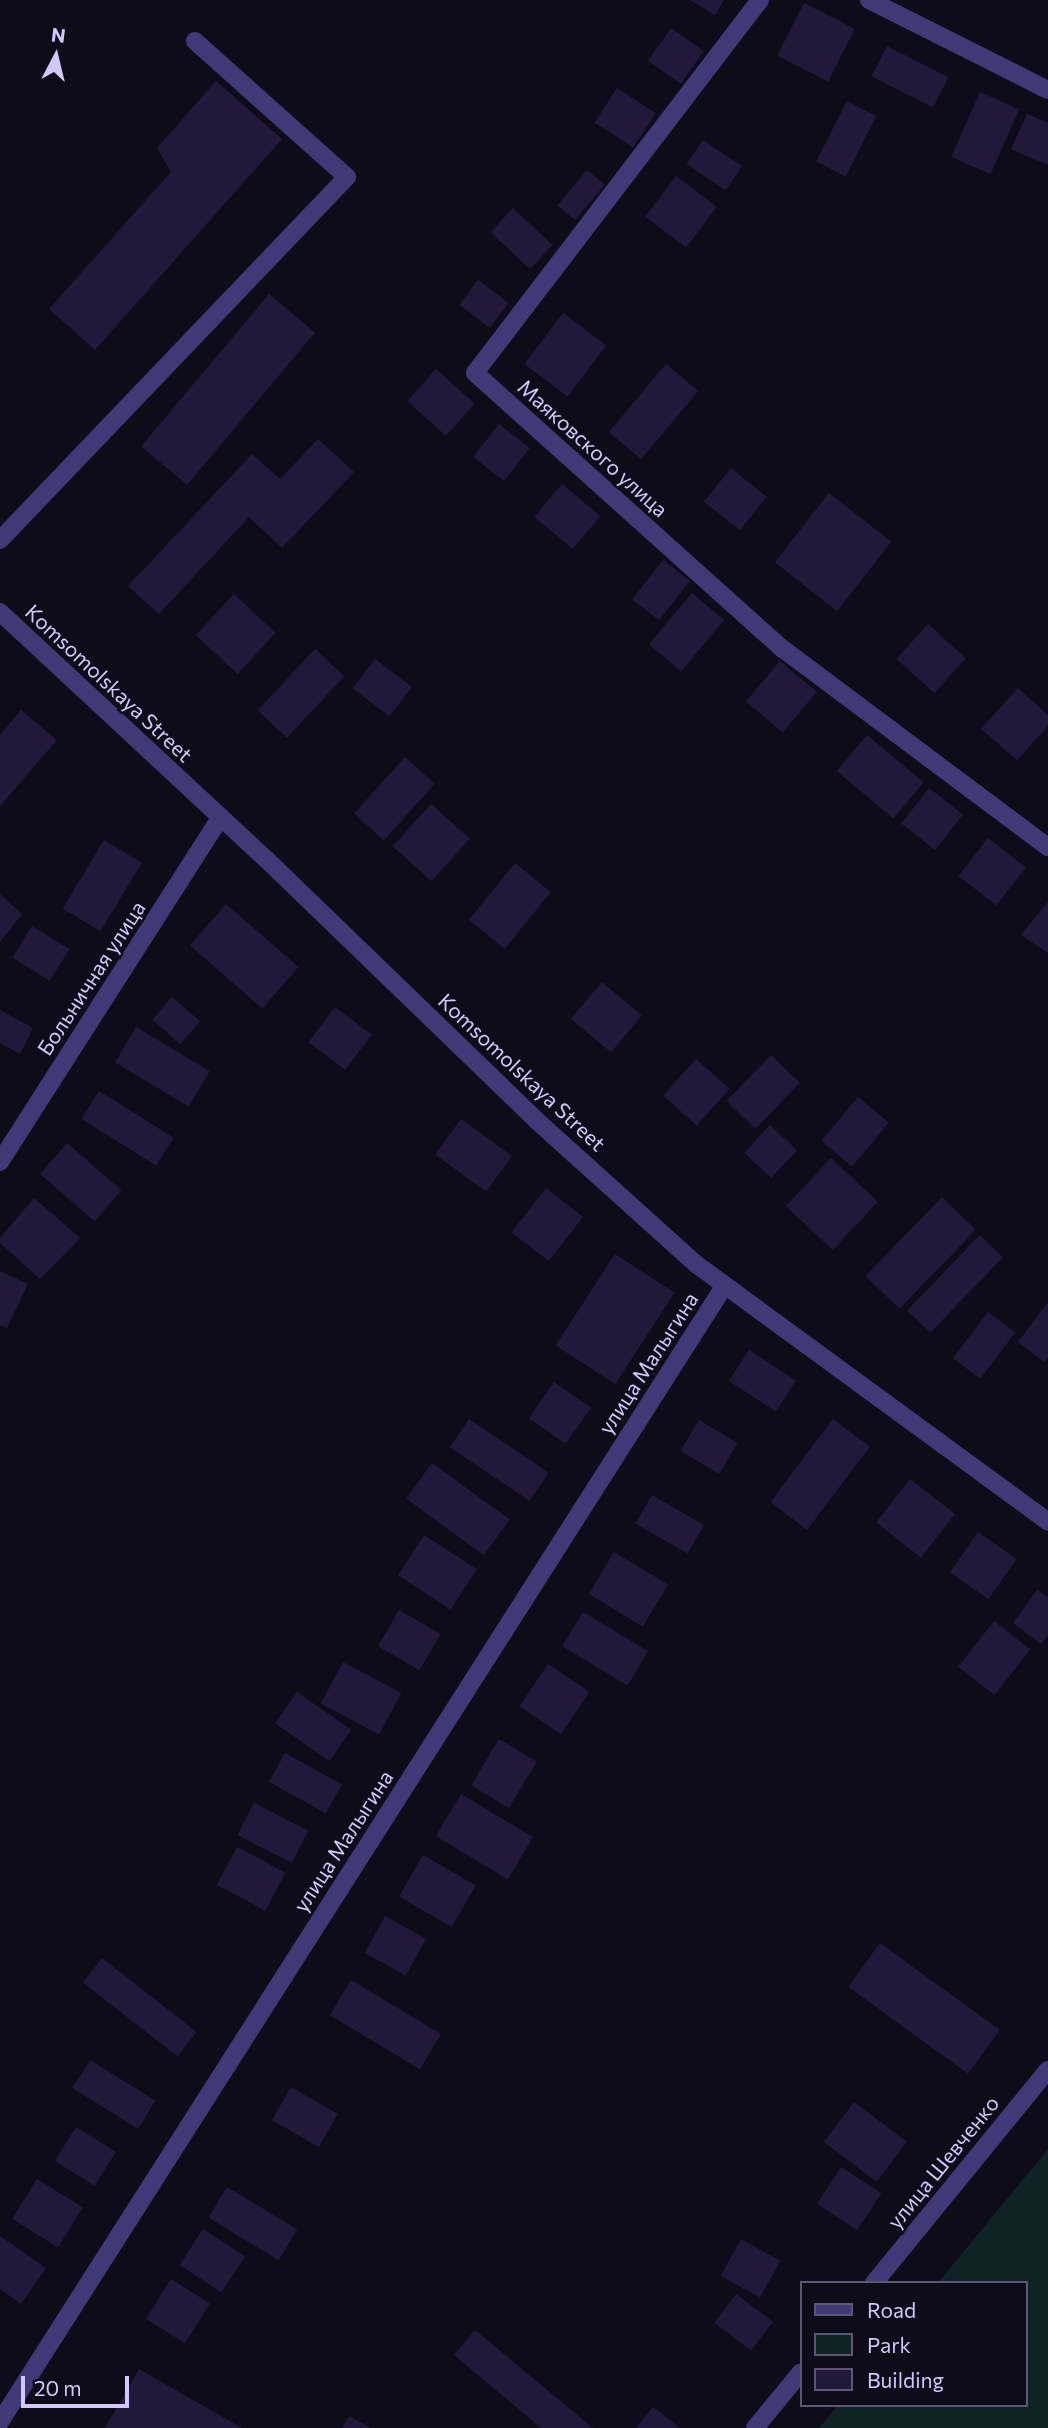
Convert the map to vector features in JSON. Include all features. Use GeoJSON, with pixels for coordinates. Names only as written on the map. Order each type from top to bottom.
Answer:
{"type":"FeatureCollection","features":[{"type":"Feature","properties":{"kind":"street","name":"Маяковского улица"},"geometry":{"type":"LineString","coordinates":[[760,0],[475,373],[783,649],[1048,847]]}},
{"type":"Feature","properties":{"kind":"street"},"geometry":{"type":"LineString","coordinates":[[869,0],[1048,90]]}},
{"type":"Feature","properties":{"kind":"street"},"geometry":{"type":"LineString","coordinates":[[0,540],[347,177],[195,41]]}},
{"type":"Feature","properties":{"kind":"street","name":"Komsomolskaya Street"},"geometry":{"type":"LineString","coordinates":[[0,612],[536,1119],[696,1264],[1048,1522]]}},
{"type":"Feature","properties":{"kind":"street","name":"Больничная улица"},"geometry":{"type":"LineString","coordinates":[[0,1162],[220,818]]}},
{"type":"Feature","properties":{"kind":"street","name":"улица Малыгина"},"geometry":{"type":"LineString","coordinates":[[0,2422],[725,1285]]}},
{"type":"Feature","properties":{"kind":"street","name":"улица Шевченко"},"geometry":{"type":"LineString","coordinates":[[876,2281],[1048,2070]]}},
{"type":"Feature","properties":{"kind":"street"},"geometry":{"type":"LineString","coordinates":[[755,2428],[800,2373]]}},
{"type":"Feature","properties":{"kind":"green space"},"geometry":{"type":"Polygon","coordinates":[[[1048,2149],[1048,2428],[819,2428],[836,2407],[1027,2407],[1027,2281],[940,2281],[1048,2149]]]}},
{"type":"Feature","properties":{"kind":"building"},"geometry":{"type":"Polygon","coordinates":[[[690,0],[724,0],[715,15],[690,0]]]}},
{"type":"Feature","properties":{"kind":"building"},"geometry":{"type":"Polygon","coordinates":[[[804,3],[855,29],[828,81],[777,56],[804,3]]]}},
{"type":"Feature","properties":{"kind":"building"},"geometry":{"type":"Polygon","coordinates":[[[671,28],[704,51],[681,84],[648,61],[671,28]]]}},
{"type":"Feature","properties":{"kind":"building"},"geometry":{"type":"Polygon","coordinates":[[[887,46],[948,77],[933,108],[872,76],[887,46]]]}},
{"type":"Feature","properties":{"kind":"building"},"geometry":{"type":"Polygon","coordinates":[[[216,81],[282,139],[95,350],[49,309],[171,172],[157,148],[216,81]]]}},
{"type":"Feature","properties":{"kind":"building"},"geometry":{"type":"Polygon","coordinates":[[[617,88],[656,113],[633,147],[595,122],[617,88]]]}},
{"type":"Feature","properties":{"kind":"building"},"geometry":{"type":"Polygon","coordinates":[[[980,92],[1019,109],[990,174],[951,157],[980,92]]]}},
{"type":"Feature","properties":{"kind":"building"},"geometry":{"type":"Polygon","coordinates":[[[847,101],[876,116],[846,177],[816,162],[847,101]]]}},
{"type":"Feature","properties":{"kind":"building"},"geometry":{"type":"Polygon","coordinates":[[[1027,114],[1048,123],[1048,165],[1011,149],[1027,114]]]}},
{"type":"Feature","properties":{"kind":"building"},"geometry":{"type":"Polygon","coordinates":[[[703,140],[742,166],[726,190],[687,164],[703,140]]]}},
{"type":"Feature","properties":{"kind":"building"},"geometry":{"type":"Polygon","coordinates":[[[587,170],[605,185],[575,220],[557,205],[587,170]]]}},
{"type":"Feature","properties":{"kind":"building"},"geometry":{"type":"Polygon","coordinates":[[[676,176],[717,207],[686,247],[645,217],[676,176]]]}},
{"type":"Feature","properties":{"kind":"building"},"geometry":{"type":"Polygon","coordinates":[[[513,208],[552,245],[530,269],[490,232],[513,208]]]}},
{"type":"Feature","properties":{"kind":"building"},"geometry":{"type":"Polygon","coordinates":[[[478,280],[508,303],[490,328],[459,305],[478,280]]]}},
{"type":"Feature","properties":{"kind":"building"},"geometry":{"type":"Polygon","coordinates":[[[269,294],[315,333],[187,485],[141,446],[269,294]]]}},
{"type":"Feature","properties":{"kind":"building"},"geometry":{"type":"Polygon","coordinates":[[[563,313],[606,345],[568,397],[524,364],[563,313]]]}},
{"type":"Feature","properties":{"kind":"building"},"geometry":{"type":"Polygon","coordinates":[[[666,364],[698,391],[641,459],[609,432],[666,364]]]}},
{"type":"Feature","properties":{"kind":"building"},"geometry":{"type":"Polygon","coordinates":[[[436,369],[475,404],[446,436],[407,401],[436,369]]]}},
{"type":"Feature","properties":{"kind":"building"},"geometry":{"type":"Polygon","coordinates":[[[499,424],[530,448],[504,481],[473,457],[499,424]]]}},
{"type":"Feature","properties":{"kind":"building"},"geometry":{"type":"Polygon","coordinates":[[[318,439],[354,472],[282,548],[249,517],[159,614],[128,586],[252,454],[280,479],[318,439]]]}},
{"type":"Feature","properties":{"kind":"building"},"geometry":{"type":"Polygon","coordinates":[[[731,468],[767,497],[740,530],[704,501],[731,468]]]}},
{"type":"Feature","properties":{"kind":"building"},"geometry":{"type":"Polygon","coordinates":[[[562,484],[600,516],[573,549],[534,517],[562,484]]]}},
{"type":"Feature","properties":{"kind":"building"},"geometry":{"type":"Polygon","coordinates":[[[829,493],[891,542],[837,611],[775,562],[829,493]]]}},
{"type":"Feature","properties":{"kind":"building"},"geometry":{"type":"Polygon","coordinates":[[[663,560],[690,581],[659,620],[632,599],[663,560]]]}},
{"type":"Feature","properties":{"kind":"building"},"geometry":{"type":"Polygon","coordinates":[[[692,593],[724,620],[681,671],[649,644],[692,593]]]}},
{"type":"Feature","properties":{"kind":"building"},"geometry":{"type":"Polygon","coordinates":[[[234,594],[276,633],[237,674],[196,635],[234,594]]]}},
{"type":"Feature","properties":{"kind":"building"},"geometry":{"type":"Polygon","coordinates":[[[928,624],[966,658],[934,693],[897,659],[928,624]]]}},
{"type":"Feature","properties":{"kind":"building"},"geometry":{"type":"Polygon","coordinates":[[[315,649],[344,676],[287,738],[258,710],[315,649]]]}},
{"type":"Feature","properties":{"kind":"building"},"geometry":{"type":"Polygon","coordinates":[[[375,659],[412,687],[389,716],[353,689],[375,659]]]}},
{"type":"Feature","properties":{"kind":"building"},"geometry":{"type":"Polygon","coordinates":[[[780,661],[817,692],[783,732],[746,702],[780,661]]]}},
{"type":"Feature","properties":{"kind":"building"},"geometry":{"type":"Polygon","coordinates":[[[1018,688],[1048,715],[1048,726],[1017,760],[981,729],[1018,688]]]}},
{"type":"Feature","properties":{"kind":"building"},"geometry":{"type":"Polygon","coordinates":[[[21,710],[57,740],[0,806],[0,735],[21,710]]]}},
{"type":"Feature","properties":{"kind":"building"},"geometry":{"type":"Polygon","coordinates":[[[867,735],[924,783],[893,819],[837,771],[867,735]]]}},
{"type":"Feature","properties":{"kind":"building"},"geometry":{"type":"Polygon","coordinates":[[[405,757],[435,784],[384,840],[354,813],[405,757]]]}},
{"type":"Feature","properties":{"kind":"building"},"geometry":{"type":"Polygon","coordinates":[[[929,788],[963,814],[935,850],[901,823],[929,788]]]}},
{"type":"Feature","properties":{"kind":"building"},"geometry":{"type":"Polygon","coordinates":[[[431,804],[470,839],[432,881],[393,846],[431,804]]]}},
{"type":"Feature","properties":{"kind":"building"},"geometry":{"type":"Polygon","coordinates":[[[988,838],[1026,868],[996,905],[958,876],[988,838]]]}},
{"type":"Feature","properties":{"kind":"building"},"geometry":{"type":"Polygon","coordinates":[[[104,840],[142,863],[101,931],[63,909],[104,840]]]}},
{"type":"Feature","properties":{"kind":"building"},"geometry":{"type":"Polygon","coordinates":[[[515,863],[551,892],[505,949],[469,920],[515,863]]]}},
{"type":"Feature","properties":{"kind":"building"},"geometry":{"type":"Polygon","coordinates":[[[0,894],[22,914],[0,942],[0,894]]]}},
{"type":"Feature","properties":{"kind":"building"},"geometry":{"type":"Polygon","coordinates":[[[1048,902],[1048,953],[1021,935],[1048,902]]]}},
{"type":"Feature","properties":{"kind":"building"},"geometry":{"type":"Polygon","coordinates":[[[226,904],[298,967],[262,1008],[190,946],[226,904]]]}},
{"type":"Feature","properties":{"kind":"building"},"geometry":{"type":"Polygon","coordinates":[[[32,926],[69,949],[50,981],[12,957],[32,926]]]}},
{"type":"Feature","properties":{"kind":"building"},"geometry":{"type":"Polygon","coordinates":[[[602,982],[642,1015],[611,1052],[571,1019],[602,982]]]}},
{"type":"Feature","properties":{"kind":"building"},"geometry":{"type":"Polygon","coordinates":[[[172,997],[200,1021],[180,1044],[152,1020],[172,997]]]}},
{"type":"Feature","properties":{"kind":"building"},"geometry":{"type":"Polygon","coordinates":[[[335,1007],[372,1035],[345,1070],[309,1042],[335,1007]]]}},
{"type":"Feature","properties":{"kind":"building"},"geometry":{"type":"Polygon","coordinates":[[[0,1010],[33,1028],[20,1054],[0,1043],[0,1010]]]}},
{"type":"Feature","properties":{"kind":"building"},"geometry":{"type":"Polygon","coordinates":[[[136,1027],[210,1071],[189,1106],[115,1062],[136,1027]]]}},
{"type":"Feature","properties":{"kind":"building"},"geometry":{"type":"Polygon","coordinates":[[[771,1055],[800,1083],[755,1129],[727,1101],[771,1055]]]}},
{"type":"Feature","properties":{"kind":"building"},"geometry":{"type":"Polygon","coordinates":[[[696,1059],[729,1089],[697,1126],[663,1095],[696,1059]]]}},
{"type":"Feature","properties":{"kind":"building"},"geometry":{"type":"Polygon","coordinates":[[[99,1091],[174,1138],[156,1166],[82,1119],[99,1091]]]}},
{"type":"Feature","properties":{"kind":"building"},"geometry":{"type":"Polygon","coordinates":[[[858,1097],[889,1123],[852,1166],[821,1141],[858,1097]]]}},
{"type":"Feature","properties":{"kind":"building"},"geometry":{"type":"Polygon","coordinates":[[[461,1119],[512,1156],[486,1192],[435,1155],[461,1119]]]}},
{"type":"Feature","properties":{"kind":"building"},"geometry":{"type":"Polygon","coordinates":[[[770,1125],[797,1150],[771,1178],[744,1153],[770,1125]]]}},
{"type":"Feature","properties":{"kind":"building"},"geometry":{"type":"Polygon","coordinates":[[[67,1143],[121,1190],[94,1221],[40,1174],[67,1143]]]}},
{"type":"Feature","properties":{"kind":"building"},"geometry":{"type":"Polygon","coordinates":[[[831,1158],[878,1202],[833,1250],[786,1206],[831,1158]]]}},
{"type":"Feature","properties":{"kind":"building"},"geometry":{"type":"Polygon","coordinates":[[[546,1188],[583,1217],[549,1261],[512,1232],[546,1188]]]}},
{"type":"Feature","properties":{"kind":"building"},"geometry":{"type":"Polygon","coordinates":[[[942,1197],[976,1230],[899,1309],[866,1276],[942,1197]]]}},
{"type":"Feature","properties":{"kind":"building"},"geometry":{"type":"Polygon","coordinates":[[[34,1198],[80,1238],[40,1279],[0,1243],[0,1238],[34,1198]]]}},
{"type":"Feature","properties":{"kind":"building"},"geometry":{"type":"Polygon","coordinates":[[[980,1235],[1003,1257],[930,1333],[907,1311],[980,1235]]]}},
{"type":"Feature","properties":{"kind":"building"},"geometry":{"type":"Polygon","coordinates":[[[615,1254],[675,1293],[615,1384],[556,1345],[615,1254]]]}},
{"type":"Feature","properties":{"kind":"building"},"geometry":{"type":"Polygon","coordinates":[[[0,1271],[28,1284],[7,1328],[0,1325],[0,1271]]]}},
{"type":"Feature","properties":{"kind":"building"},"geometry":{"type":"Polygon","coordinates":[[[1048,1302],[1048,1357],[1044,1362],[1018,1342],[1048,1302]]]}},
{"type":"Feature","properties":{"kind":"building"},"geometry":{"type":"Polygon","coordinates":[[[988,1312],[1015,1332],[980,1379],[953,1358],[988,1312]]]}},
{"type":"Feature","properties":{"kind":"building"},"geometry":{"type":"Polygon","coordinates":[[[749,1350],[796,1380],[776,1412],[729,1381],[749,1350]]]}},
{"type":"Feature","properties":{"kind":"building"},"geometry":{"type":"Polygon","coordinates":[[[554,1382],[591,1408],[566,1444],[529,1418],[554,1382]]]}},
{"type":"Feature","properties":{"kind":"building"},"geometry":{"type":"Polygon","coordinates":[[[469,1419],[549,1473],[530,1501],[450,1447],[469,1419]]]}},
{"type":"Feature","properties":{"kind":"building"},"geometry":{"type":"Polygon","coordinates":[[[833,1419],[870,1447],[807,1530],[770,1502],[833,1419]]]}},
{"type":"Feature","properties":{"kind":"building"},"geometry":{"type":"Polygon","coordinates":[[[699,1420],[738,1443],[719,1474],[680,1451],[699,1420]]]}},
{"type":"Feature","properties":{"kind":"building"},"geometry":{"type":"Polygon","coordinates":[[[432,1463],[510,1519],[484,1555],[406,1499],[432,1463]]]}},
{"type":"Feature","properties":{"kind":"building"},"geometry":{"type":"Polygon","coordinates":[[[910,1479],[955,1514],[921,1557],[876,1522],[910,1479]]]}},
{"type":"Feature","properties":{"kind":"building"},"geometry":{"type":"Polygon","coordinates":[[[652,1495],[704,1525],[687,1554],[636,1524],[652,1495]]]}},
{"type":"Feature","properties":{"kind":"building"},"geometry":{"type":"Polygon","coordinates":[[[978,1532],[1017,1559],[988,1599],[950,1572],[978,1532]]]}},
{"type":"Feature","properties":{"kind":"building"},"geometry":{"type":"Polygon","coordinates":[[[424,1535],[477,1569],[451,1610],[398,1575],[424,1535]]]}},
{"type":"Feature","properties":{"kind":"building"},"geometry":{"type":"Polygon","coordinates":[[[614,1552],[668,1584],[643,1626],[589,1594],[614,1552]]]}},
{"type":"Feature","properties":{"kind":"building"},"geometry":{"type":"Polygon","coordinates":[[[1037,1590],[1048,1597],[1048,1635],[1041,1644],[1013,1623],[1037,1590]]]}},
{"type":"Feature","properties":{"kind":"building"},"geometry":{"type":"Polygon","coordinates":[[[399,1610],[441,1634],[420,1670],[378,1646],[399,1610]]]}},
{"type":"Feature","properties":{"kind":"building"},"geometry":{"type":"Polygon","coordinates":[[[583,1612],[648,1651],[628,1685],[562,1646],[583,1612]]]}},
{"type":"Feature","properties":{"kind":"building"},"geometry":{"type":"Polygon","coordinates":[[[994,1621],[1030,1649],[995,1695],[958,1667],[994,1621]]]}},
{"type":"Feature","properties":{"kind":"building"},"geometry":{"type":"Polygon","coordinates":[[[343,1662],[401,1693],[379,1734],[321,1703],[343,1662]]]}},
{"type":"Feature","properties":{"kind":"building"},"geometry":{"type":"Polygon","coordinates":[[[548,1664],[589,1692],[561,1734],[519,1706],[548,1664]]]}},
{"type":"Feature","properties":{"kind":"building"},"geometry":{"type":"Polygon","coordinates":[[[297,1692],[351,1730],[329,1761],[275,1723],[297,1692]]]}},
{"type":"Feature","properties":{"kind":"building"},"geometry":{"type":"Polygon","coordinates":[[[499,1739],[537,1762],[509,1808],[471,1785],[499,1739]]]}},
{"type":"Feature","properties":{"kind":"building"},"geometry":{"type":"Polygon","coordinates":[[[285,1753],[342,1785],[326,1813],[269,1782],[285,1753]]]}},
{"type":"Feature","properties":{"kind":"building"},"geometry":{"type":"Polygon","coordinates":[[[461,1794],[533,1837],[508,1879],[436,1836],[461,1794]]]}},
{"type":"Feature","properties":{"kind":"building"},"geometry":{"type":"Polygon","coordinates":[[[254,1803],[308,1831],[292,1863],[238,1835],[254,1803]]]}},
{"type":"Feature","properties":{"kind":"building"},"geometry":{"type":"Polygon","coordinates":[[[237,1847],[286,1873],[265,1911],[217,1885],[237,1847]]]}},
{"type":"Feature","properties":{"kind":"building"},"geometry":{"type":"Polygon","coordinates":[[[423,1855],[476,1886],[452,1927],[399,1897],[423,1855]]]}},
{"type":"Feature","properties":{"kind":"building"},"geometry":{"type":"Polygon","coordinates":[[[385,1916],[426,1939],[406,1976],[365,1953],[385,1916]]]}},
{"type":"Feature","properties":{"kind":"building"},"geometry":{"type":"Polygon","coordinates":[[[880,1943],[1000,2030],[968,2074],[848,1987],[880,1943]]]}},
{"type":"Feature","properties":{"kind":"building"},"geometry":{"type":"Polygon","coordinates":[[[102,1958],[197,2032],[177,2056],[83,1982],[102,1958]]]}},
{"type":"Feature","properties":{"kind":"building"},"geometry":{"type":"Polygon","coordinates":[[[351,1980],[441,2034],[420,2069],[330,2015],[351,1980]]]}},
{"type":"Feature","properties":{"kind":"building"},"geometry":{"type":"Polygon","coordinates":[[[90,2060],[155,2101],[138,2129],[73,2088],[90,2060]]]}},
{"type":"Feature","properties":{"kind":"building"},"geometry":{"type":"Polygon","coordinates":[[[291,2087],[338,2114],[319,2147],[272,2120],[291,2087]]]}},
{"type":"Feature","properties":{"kind":"building"},"geometry":{"type":"Polygon","coordinates":[[[854,2102],[907,2142],[877,2182],[824,2142],[854,2102]]]}},
{"type":"Feature","properties":{"kind":"building"},"geometry":{"type":"Polygon","coordinates":[[[76,2127],[116,2152],[95,2186],[55,2161],[76,2127]]]}},
{"type":"Feature","properties":{"kind":"building"},"geometry":{"type":"Polygon","coordinates":[[[841,2167],[881,2193],[857,2230],[817,2204],[841,2167]]]}},
{"type":"Feature","properties":{"kind":"building"},"geometry":{"type":"Polygon","coordinates":[[[37,2179],[83,2208],[58,2247],[12,2219],[37,2179]]]}},
{"type":"Feature","properties":{"kind":"building"},"geometry":{"type":"Polygon","coordinates":[[[227,2187],[297,2229],[279,2260],[208,2218],[227,2187]]]}},
{"type":"Feature","properties":{"kind":"building"},"geometry":{"type":"Polygon","coordinates":[[[203,2229],[245,2256],[222,2292],[180,2265],[203,2229]]]}},
{"type":"Feature","properties":{"kind":"building"},"geometry":{"type":"Polygon","coordinates":[[[0,2236],[46,2268],[21,2304],[0,2289],[0,2236]]]}},
{"type":"Feature","properties":{"kind":"building"},"geometry":{"type":"Polygon","coordinates":[[[741,2239],[780,2261],[760,2298],[721,2276],[741,2239]]]}},
{"type":"Feature","properties":{"kind":"building"},"geometry":{"type":"Polygon","coordinates":[[[171,2279],[210,2303],[185,2343],[146,2319],[171,2279]]]}},
{"type":"Feature","properties":{"kind":"building"},"geometry":{"type":"Polygon","coordinates":[[[736,2294],[773,2322],[751,2350],[714,2323],[736,2294]]]}},
{"type":"Feature","properties":{"kind":"building"},"geometry":{"type":"Polygon","coordinates":[[[475,2330],[593,2428],[541,2428],[454,2355],[475,2330]]]}},
{"type":"Feature","properties":{"kind":"building"},"geometry":{"type":"Polygon","coordinates":[[[139,2369],[242,2428],[105,2428],[139,2369]]]}},
{"type":"Feature","properties":{"kind":"building"},"geometry":{"type":"Polygon","coordinates":[[[653,2407],[680,2428],[636,2428],[653,2407]]]}},
{"type":"Feature","properties":{"kind":"building"},"geometry":{"type":"Polygon","coordinates":[[[349,2416],[371,2428],[342,2428],[349,2416]]]}}]}
